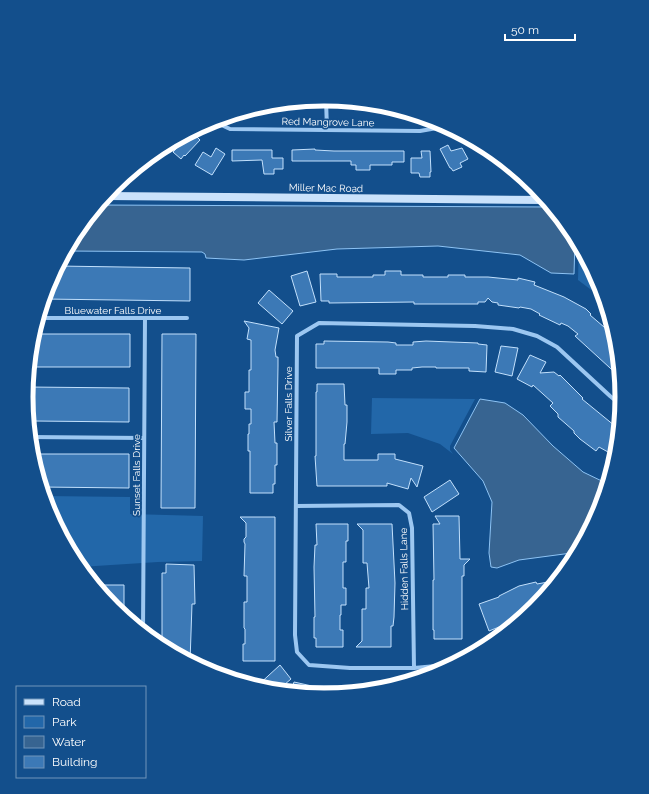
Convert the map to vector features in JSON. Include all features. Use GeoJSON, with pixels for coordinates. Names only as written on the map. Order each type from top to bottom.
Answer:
{"type":"FeatureCollection","features":[{"type":"Feature","properties":{"kind":"street"},"geometry":{"type":"LineString","coordinates":[[326,106],[326,130]]}},
{"type":"Feature","properties":{"kind":"street","name":"Red Mangrove Lane"},"geometry":{"type":"LineString","coordinates":[[221,125],[230,129],[420,131],[436,128]]}},
{"type":"Feature","properties":{"kind":"street","name":"Miller Mac Road"},"geometry":{"type":"LineString","coordinates":[[113,196],[539,200]]}},
{"type":"Feature","properties":{"kind":"street","name":"Bluewater Falls Drive"},"geometry":{"type":"LineString","coordinates":[[44,318],[187,318]]}},
{"type":"Feature","properties":{"kind":"street","name":"Sunset Falls Drive"},"geometry":{"type":"LineString","coordinates":[[142,624],[145,318]]}},
{"type":"Feature","properties":{"kind":"street","name":"Silver Falls Drive"},"geometry":{"type":"LineString","coordinates":[[436,666],[414,668],[350,668],[309,665],[297,652],[297,336],[319,323],[475,326],[513,329],[537,336],[557,347],[616,401]]}},
{"type":"Feature","properties":{"kind":"street"},"geometry":{"type":"LineString","coordinates":[[35,437],[144,438]]}},
{"type":"Feature","properties":{"kind":"street","name":"Hidden Falls Lane"},"geometry":{"type":"LineString","coordinates":[[296,506],[399,505],[409,513],[412,528],[414,668]]}},
{"type":"Feature","properties":{"kind":"green space"},"geometry":{"type":"Polygon","coordinates":[[[579,254],[598,295],[578,280],[579,254]]]}},
{"type":"Feature","properties":{"kind":"green space"},"geometry":{"type":"Polygon","coordinates":[[[372,398],[475,399],[450,446],[450,450],[453,454],[440,444],[408,433],[371,434],[372,398]]]}},
{"type":"Feature","properties":{"kind":"green space"},"geometry":{"type":"Polygon","coordinates":[[[50,496],[130,497],[130,514],[203,516],[202,561],[88,567],[72,543],[50,496]]]}},
{"type":"Feature","properties":{"kind":"water"},"geometry":{"type":"Polygon","coordinates":[[[105,205],[546,207],[575,247],[574,274],[551,273],[520,255],[438,246],[337,249],[244,260],[206,258],[205,254],[202,252],[72,251],[82,235],[105,205]]]}},
{"type":"Feature","properties":{"kind":"water"},"geometry":{"type":"Polygon","coordinates":[[[480,399],[505,403],[523,415],[553,446],[583,472],[603,482],[594,509],[571,553],[519,560],[497,568],[491,567],[489,553],[492,502],[483,481],[454,448],[480,399]]]}},
{"type":"Feature","properties":{"kind":"building"},"geometry":{"type":"Polygon","coordinates":[[[196,136],[200,140],[181,159],[173,152],[177,148],[176,147],[196,136]]]}},
{"type":"Feature","properties":{"kind":"building"},"geometry":{"type":"Polygon","coordinates":[[[448,145],[451,151],[462,148],[468,159],[460,163],[462,167],[453,171],[440,149],[448,145]]]}},
{"type":"Feature","properties":{"kind":"building"},"geometry":{"type":"Polygon","coordinates":[[[216,148],[225,154],[212,175],[195,165],[203,152],[211,157],[216,148]]]}},
{"type":"Feature","properties":{"kind":"building"},"geometry":{"type":"Polygon","coordinates":[[[315,149],[334,151],[404,151],[404,162],[392,162],[392,165],[370,165],[370,170],[356,170],[356,165],[351,165],[351,161],[292,161],[292,150],[315,149]]]}},
{"type":"Feature","properties":{"kind":"building"},"geometry":{"type":"Polygon","coordinates":[[[232,150],[272,150],[272,158],[283,158],[283,169],[274,169],[274,174],[264,174],[262,160],[232,161],[232,150]]]}},
{"type":"Feature","properties":{"kind":"building"},"geometry":{"type":"Polygon","coordinates":[[[421,151],[430,151],[430,177],[420,177],[419,173],[411,173],[411,158],[422,158],[421,151]]]}},
{"type":"Feature","properties":{"kind":"building"},"geometry":{"type":"Polygon","coordinates":[[[64,266],[190,268],[190,301],[50,299],[64,266]]]}},
{"type":"Feature","properties":{"kind":"building"},"geometry":{"type":"Polygon","coordinates":[[[307,271],[316,302],[300,306],[291,276],[307,271]]]}},
{"type":"Feature","properties":{"kind":"building"},"geometry":{"type":"Polygon","coordinates":[[[385,271],[401,271],[401,275],[423,275],[423,277],[465,275],[465,277],[488,277],[518,280],[518,278],[535,282],[534,285],[564,297],[586,309],[591,314],[590,315],[604,327],[607,324],[614,359],[615,372],[575,336],[578,334],[568,326],[561,323],[560,325],[539,315],[540,314],[531,309],[498,305],[498,303],[492,302],[488,298],[485,302],[478,302],[478,304],[414,304],[414,302],[329,303],[329,301],[321,301],[320,274],[337,274],[337,277],[373,277],[373,275],[385,275],[385,271]]]}},
{"type":"Feature","properties":{"kind":"building"},"geometry":{"type":"Polygon","coordinates":[[[269,290],[293,311],[282,324],[258,303],[269,290]]]}},
{"type":"Feature","properties":{"kind":"building"},"geometry":{"type":"Polygon","coordinates":[[[244,321],[279,328],[275,350],[276,357],[278,357],[277,422],[274,422],[275,443],[277,443],[277,465],[275,465],[275,484],[273,484],[273,493],[250,493],[250,451],[248,451],[248,434],[249,424],[251,424],[251,409],[245,409],[245,392],[249,392],[251,340],[247,339],[249,328],[244,321]]]}},
{"type":"Feature","properties":{"kind":"building"},"geometry":{"type":"Polygon","coordinates":[[[40,334],[130,334],[130,367],[35,367],[40,334]]]}},
{"type":"Feature","properties":{"kind":"building"},"geometry":{"type":"Polygon","coordinates":[[[162,334],[196,334],[195,508],[161,508],[162,334]]]}},
{"type":"Feature","properties":{"kind":"building"},"geometry":{"type":"Polygon","coordinates":[[[324,341],[388,342],[396,343],[396,345],[413,345],[413,342],[426,341],[478,343],[487,345],[486,372],[469,371],[469,368],[422,367],[412,368],[412,370],[396,370],[396,374],[379,374],[379,368],[316,368],[316,344],[324,344],[324,341]]]}},
{"type":"Feature","properties":{"kind":"building"},"geometry":{"type":"Polygon","coordinates":[[[501,346],[518,348],[512,376],[495,372],[501,346]]]}},
{"type":"Feature","properties":{"kind":"building"},"geometry":{"type":"Polygon","coordinates":[[[530,355],[546,362],[540,373],[554,372],[559,376],[560,375],[583,398],[582,399],[614,426],[610,453],[599,447],[596,451],[580,439],[574,431],[558,417],[558,414],[550,406],[553,403],[533,385],[532,387],[517,379],[530,355]]]}},
{"type":"Feature","properties":{"kind":"building"},"geometry":{"type":"Polygon","coordinates":[[[317,384],[344,384],[345,405],[347,405],[347,422],[344,444],[344,460],[378,460],[378,454],[395,454],[395,459],[423,466],[417,487],[411,478],[408,489],[387,483],[387,486],[317,486],[315,456],[317,384]]]}},
{"type":"Feature","properties":{"kind":"building"},"geometry":{"type":"Polygon","coordinates":[[[34,387],[129,388],[129,422],[34,421],[34,387]]]}},
{"type":"Feature","properties":{"kind":"building"},"geometry":{"type":"Polygon","coordinates":[[[39,454],[129,454],[129,488],[47,487],[39,454]]]}},
{"type":"Feature","properties":{"kind":"building"},"geometry":{"type":"Polygon","coordinates":[[[450,480],[459,494],[432,512],[424,497],[450,480]]]}},
{"type":"Feature","properties":{"kind":"building"},"geometry":{"type":"Polygon","coordinates":[[[435,516],[459,516],[460,559],[470,559],[464,565],[464,576],[462,576],[462,639],[434,639],[433,524],[440,524],[435,516]]]}},
{"type":"Feature","properties":{"kind":"building"},"geometry":{"type":"Polygon","coordinates":[[[240,517],[275,517],[275,661],[243,661],[243,644],[245,644],[244,602],[247,602],[247,576],[244,576],[244,539],[246,537],[246,523],[240,517]]]}},
{"type":"Feature","properties":{"kind":"building"},"geometry":{"type":"Polygon","coordinates":[[[316,524],[348,524],[346,562],[343,562],[343,588],[346,588],[346,605],[341,605],[340,615],[340,630],[343,630],[343,647],[316,647],[316,638],[314,638],[314,567],[315,545],[317,545],[316,524]]]}},
{"type":"Feature","properties":{"kind":"building"},"geometry":{"type":"Polygon","coordinates":[[[357,524],[392,524],[395,583],[394,617],[393,626],[391,626],[391,647],[356,647],[362,641],[362,609],[366,609],[366,588],[369,588],[367,563],[363,563],[363,530],[357,524]]]}},
{"type":"Feature","properties":{"kind":"building"},"geometry":{"type":"Polygon","coordinates":[[[166,564],[194,565],[195,604],[192,604],[190,655],[162,638],[162,573],[166,573],[166,564]]]}},
{"type":"Feature","properties":{"kind":"building"},"geometry":{"type":"Polygon","coordinates":[[[536,582],[537,584],[550,582],[517,616],[508,624],[489,631],[479,604],[499,597],[519,586],[536,582]]]}},
{"type":"Feature","properties":{"kind":"building"},"geometry":{"type":"Polygon","coordinates":[[[102,585],[124,585],[124,609],[102,585]]]}},
{"type":"Feature","properties":{"kind":"building"},"geometry":{"type":"Polygon","coordinates":[[[280,665],[291,679],[283,686],[262,682],[280,665]]]}},
{"type":"Feature","properties":{"kind":"building"},"geometry":{"type":"Polygon","coordinates":[[[294,682],[312,686],[363,686],[344,688],[293,687],[294,682]]]}}]}
